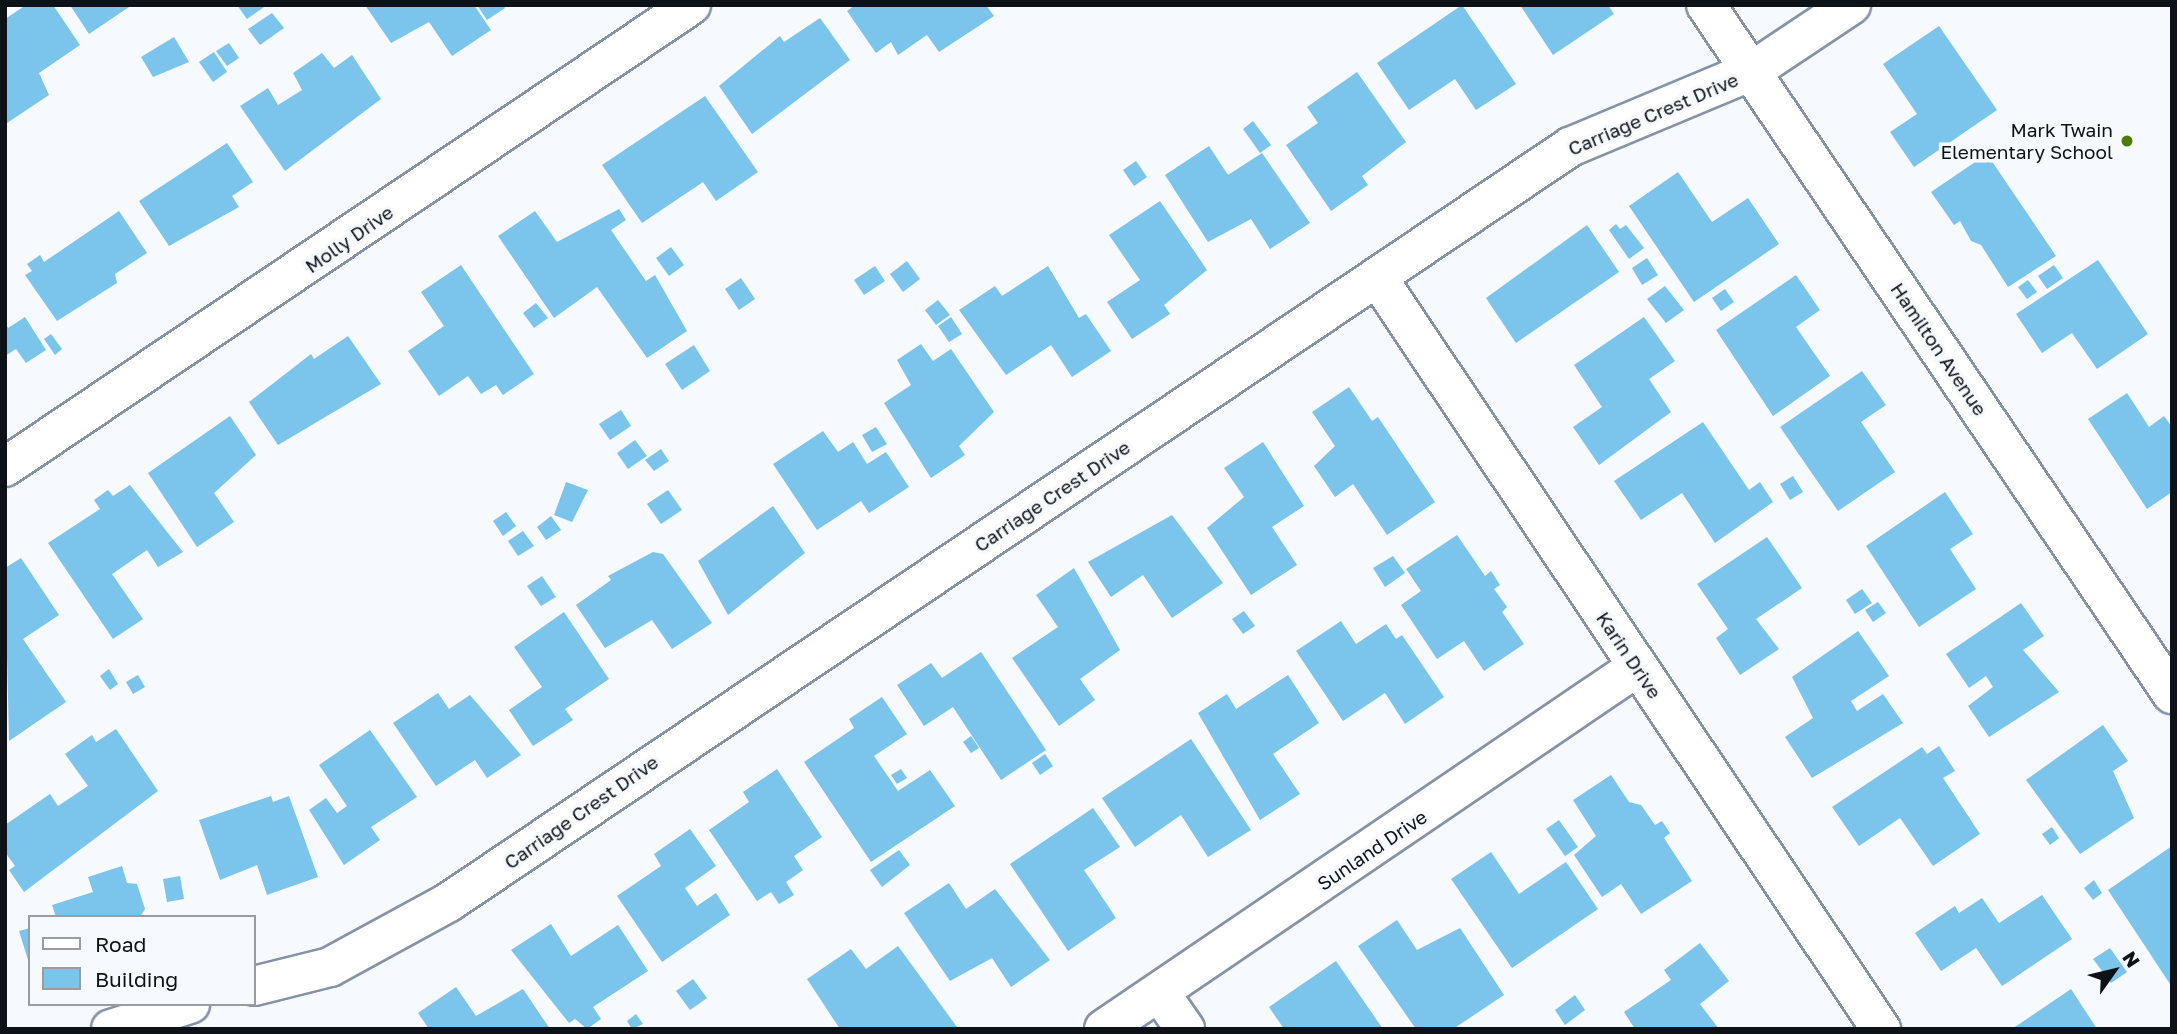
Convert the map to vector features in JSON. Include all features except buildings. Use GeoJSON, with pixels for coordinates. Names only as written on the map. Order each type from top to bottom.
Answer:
{"type":"FeatureCollection","features":[{"type":"Feature","properties":{"kind":"street","name":"Molly Drive"},"geometry":{"type":"LineString","coordinates":[[5,467],[691,5]]}},
{"type":"Feature","properties":{"kind":"street","name":"Hamilton Avenue"},"geometry":{"type":"LineString","coordinates":[[1706,5],[2172,694]]}},
{"type":"Feature","properties":{"kind":"street","name":"Carriage Crest Drive"},"geometry":{"type":"LineString","coordinates":[[256,986],[330,967],[449,902],[1379,280],[1570,147],[1752,71],[1852,5]]}},
{"type":"Feature","properties":{"kind":"street","name":"Karin Drive"},"geometry":{"type":"LineString","coordinates":[[1379,280],[1881,1029]]}},
{"type":"Feature","properties":{"kind":"street","name":"Sunland Drive"},"geometry":{"type":"LineString","coordinates":[[1104,1029],[1637,667]]}},
{"type":"Feature","properties":{"kind":"street"},"geometry":{"type":"LineString","coordinates":[[1160,993],[1185,1029]]}},
{"type":"Feature","properties":{"kind":"street"},"geometry":{"type":"LineString","coordinates":[[111,1029],[184,1006]]}},
{"type":"Feature","properties":{"kind":"place","name":"Mark Twain Elementary School"},"geometry":{"type":"Point","coordinates":[2127,141]}}]}
